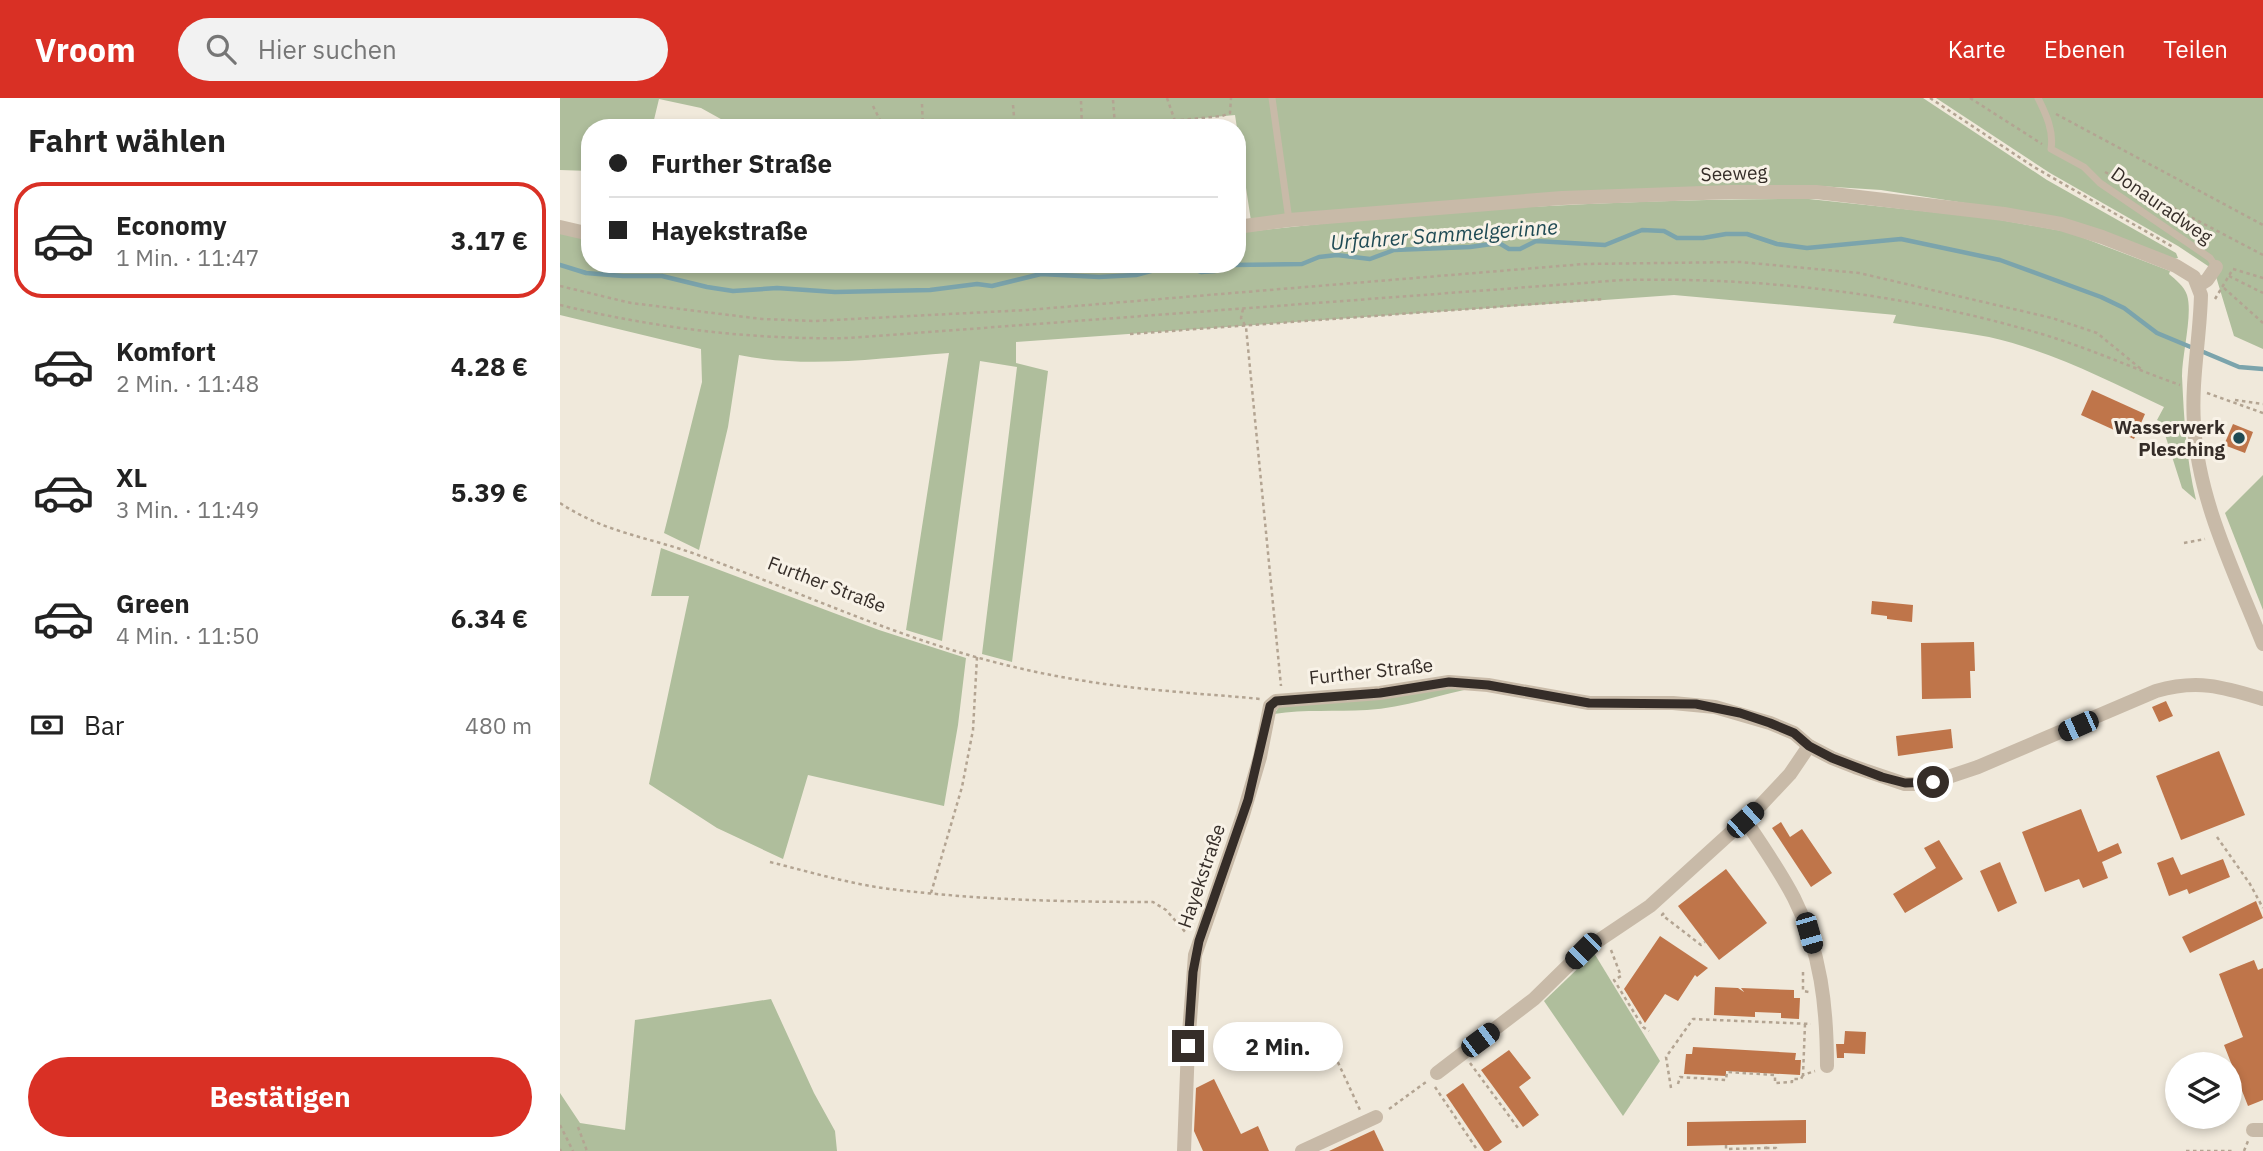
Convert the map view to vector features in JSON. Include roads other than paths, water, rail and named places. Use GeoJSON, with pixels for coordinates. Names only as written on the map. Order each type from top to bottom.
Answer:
{"type":"FeatureCollection","features":[{"type":"Feature","properties":{"kind":"street","name":"Seeweg"},"geometry":{"type":"LineString","coordinates":[[1246,226],[1562,198],[1743,191],[1816,192],[1991,212],[2061,224],[2102,237],[2194,276],[2208,276]]}},
{"type":"Feature","properties":{"kind":"street"},"geometry":{"type":"LineString","coordinates":[[560,227],[581,232]]}},
{"type":"Feature","properties":{"kind":"street"},"geometry":{"type":"LineString","coordinates":[[2208,276],[2194,387],[2194,425],[2199,463],[2204,488],[2220,536],[2263,644]]}},
{"type":"Feature","properties":{"kind":"street","name":"Further Straße"},"geometry":{"type":"LineString","coordinates":[[1277,701],[1371,694],[1449,682],[1467,682],[1589,703],[1673,703],[1715,707],[1794,733],[1809,746],[1832,758],[1882,777],[1918,784],[1947,778],[1978,767],[2174,686],[2219,686],[2263,699]]}},
{"type":"Feature","properties":{"kind":"street","name":"Hayekstraße"},"geometry":{"type":"LineString","coordinates":[[1184,1151],[1191,997],[1199,941],[1243,815],[1260,757],[1268,712],[1277,701]]}},
{"type":"Feature","properties":{"kind":"street"},"geometry":{"type":"LineString","coordinates":[[1437,1073],[1534,999],[1583,951],[1650,906],[1745,820],[1790,774],[1809,746]]}},
{"type":"Feature","properties":{"kind":"street"},"geometry":{"type":"LineString","coordinates":[[1745,820],[1793,896],[1809,933],[1823,991],[1827,1022],[1827,1066]]}},
{"type":"Feature","properties":{"kind":"street"},"geometry":{"type":"LineString","coordinates":[[1302,1151],[1371,1119]]}},
{"type":"Feature","properties":{"kind":"lane"},"geometry":{"type":"LineString","coordinates":[[1272,98],[1289,220]]}},
{"type":"Feature","properties":{"kind":"lane","name":"Donauradweg"},"geometry":{"type":"LineString","coordinates":[[2038,98],[2050,130],[2051,149],[2084,167],[2100,183],[2210,258],[2208,276]]}},
{"type":"Feature","properties":{"kind":"waterway","name":"Urfahrer Sammelgerinne"},"geometry":{"type":"LineString","coordinates":[[1246,265],[1302,264],[1319,257],[1337,255],[1370,259],[1394,250],[1499,243],[1509,249],[1520,249],[1536,241],[1605,245],[1642,230],[1664,231],[1677,238],[1747,234],[1777,244],[1807,248],[1901,239],[2000,260],[2101,297],[2124,308],[2157,333],[2193,348]]}},
{"type":"Feature","properties":{"kind":"waterway","name":"Urfahrer Sammelgerinne"},"geometry":{"type":"LineString","coordinates":[[560,265],[581,271]]}},
{"type":"Feature","properties":{"kind":"waterway","name":"Urfahrer Sammelgerinne"},"geometry":{"type":"LineString","coordinates":[[586,273],[662,276],[733,291],[777,288],[835,292],[930,290],[977,284],[992,286],[1041,274],[1099,277],[1143,273]]}},
{"type":"Feature","properties":{"kind":"waterway","name":"Urfahrer Sammelgerinne"},"geometry":{"type":"LineString","coordinates":[[2201,351],[2239,367],[2263,369]]}},
{"type":"Feature","properties":{"kind":"place","name":"Wasserwerk Plesching"},"geometry":{"type":"Point","coordinates":[2239,438]}}]}
